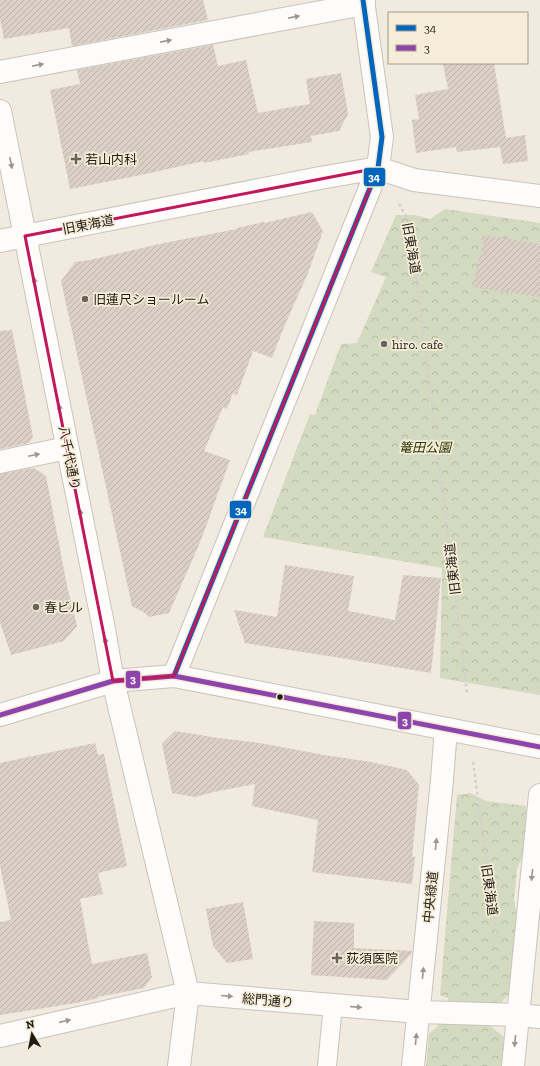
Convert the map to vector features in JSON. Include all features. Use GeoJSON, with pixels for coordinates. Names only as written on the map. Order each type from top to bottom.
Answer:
{"type":"FeatureCollection","features":[{"type":"Feature","properties":{"kind":"street"},"geometry":{"type":"LineString","coordinates":[[0,72],[364,2],[382,137],[378,168],[174,676]]}},
{"type":"Feature","properties":{"kind":"street","name":"八千代通り"},"geometry":{"type":"LineString","coordinates":[[0,111],[103,624],[113,681],[188,993]]}},
{"type":"Feature","properties":{"kind":"street"},"geometry":{"type":"LineString","coordinates":[[378,168],[414,180],[540,196]]}},
{"type":"Feature","properties":{"kind":"street","name":"旧東海道"},"geometry":{"type":"LineString","coordinates":[[0,241],[378,168]]}},
{"type":"Feature","properties":{"kind":"street"},"geometry":{"type":"LineString","coordinates":[[0,462],[68,448]]}},
{"type":"Feature","properties":{"kind":"street"},"geometry":{"type":"LineString","coordinates":[[0,715],[113,681],[174,676],[540,747]]}},
{"type":"Feature","properties":{"kind":"street","name":"中央緑道"},"geometry":{"type":"LineString","coordinates":[[414,1066],[446,729]]}},
{"type":"Feature","properties":{"kind":"street"},"geometry":{"type":"LineString","coordinates":[[513,1066],[540,794]]}},
{"type":"Feature","properties":{"kind":"street"},"geometry":{"type":"LineString","coordinates":[[179,1066],[188,993]]}},
{"type":"Feature","properties":{"kind":"street","name":"総門通り"},"geometry":{"type":"LineString","coordinates":[[0,1036],[188,993],[419,1012],[540,1017]]}},
{"type":"Feature","properties":{"kind":"lane"},"geometry":{"type":"LineString","coordinates":[[327,1066],[333,1005]]}},
{"type":"Feature","properties":{"kind":"path","name":"旧東海道"},"geometry":{"type":"LineString","coordinates":[[378,168],[410,222],[467,693]]}},
{"type":"Feature","properties":{"kind":"path","name":"旧東海道"},"geometry":{"type":"LineString","coordinates":[[473,761],[497,939]]}},
{"type":"Feature","properties":{"kind":"highlighted area"},"geometry":{"type":"Polygon","coordinates":[[[378,168],[174,676],[113,681],[25,236],[378,168]]]}},
{"type":"Feature","properties":{"kind":"green space","name":"篭田公園"},"geometry":{"type":"Polygon","coordinates":[[[445,209],[540,223],[540,695],[440,678],[442,568],[263,537],[310,414],[315,415],[341,344],[357,343],[386,277],[371,272],[396,215],[415,215],[430,219],[445,209]]]}},
{"type":"Feature","properties":{"kind":"green space"},"geometry":{"type":"Polygon","coordinates":[[[470,793],[486,801],[526,806],[525,850],[517,869],[514,899],[518,922],[512,990],[499,1005],[448,1002],[448,998],[440,995],[457,795],[470,793]]]}},
{"type":"Feature","properties":{"kind":"green space"},"geometry":{"type":"Polygon","coordinates":[[[441,1023],[490,1026],[504,1037],[501,1066],[426,1066],[429,1034],[441,1023]]]}},
{"type":"Feature","properties":{"kind":"building"},"geometry":{"type":"Polygon","coordinates":[[[0,0],[203,0],[208,20],[72,46],[69,28],[4,39],[0,19],[0,0]]]}},
{"type":"Feature","properties":{"kind":"building"},"geometry":{"type":"Polygon","coordinates":[[[213,45],[218,66],[246,60],[258,113],[310,104],[306,79],[341,73],[348,114],[339,131],[311,136],[312,142],[248,152],[249,154],[204,163],[204,161],[70,189],[50,90],[80,84],[77,70],[213,45]]]}},
{"type":"Feature","properties":{"kind":"building"},"geometry":{"type":"Polygon","coordinates":[[[443,64],[494,64],[506,138],[525,135],[528,161],[503,164],[500,147],[457,152],[456,147],[416,153],[412,120],[419,119],[415,95],[448,89],[443,64]]]}},
{"type":"Feature","properties":{"kind":"building"},"geometry":{"type":"Polygon","coordinates":[[[312,212],[323,231],[308,273],[272,358],[253,351],[237,395],[233,393],[227,409],[223,407],[204,451],[230,460],[201,540],[169,613],[149,617],[132,606],[61,281],[75,262],[312,212]]]}},
{"type":"Feature","properties":{"kind":"building"},"geometry":{"type":"Polygon","coordinates":[[[485,235],[540,244],[540,297],[472,287],[485,235]]]}},
{"type":"Feature","properties":{"kind":"building"},"geometry":{"type":"Polygon","coordinates":[[[12,330],[33,437],[29,443],[0,449],[0,331],[12,330]]]}},
{"type":"Feature","properties":{"kind":"building"},"geometry":{"type":"Polygon","coordinates":[[[34,468],[46,476],[67,586],[77,626],[64,641],[11,655],[0,622],[0,474],[34,468]]]}},
{"type":"Feature","properties":{"kind":"building"},"geometry":{"type":"Polygon","coordinates":[[[285,565],[354,576],[348,611],[395,620],[403,575],[441,578],[431,673],[245,643],[234,610],[277,617],[285,565]]]}},
{"type":"Feature","properties":{"kind":"building"},"geometry":{"type":"Polygon","coordinates":[[[175,731],[260,743],[371,762],[407,770],[419,785],[412,857],[415,857],[412,884],[312,872],[318,820],[252,806],[255,784],[195,797],[172,793],[162,744],[175,731]]]}},
{"type":"Feature","properties":{"kind":"building"},"geometry":{"type":"Polygon","coordinates":[[[95,743],[98,755],[104,754],[127,866],[98,873],[103,894],[80,899],[92,964],[147,953],[152,977],[144,988],[76,1003],[0,1015],[0,922],[11,920],[0,866],[0,763],[95,743]]]}},
{"type":"Feature","properties":{"kind":"building"},"geometry":{"type":"Polygon","coordinates":[[[243,902],[253,959],[227,963],[213,946],[206,909],[243,902]]]}},
{"type":"Feature","properties":{"kind":"building"},"geometry":{"type":"Polygon","coordinates":[[[314,921],[354,923],[354,948],[412,951],[412,953],[387,980],[311,975],[314,921]]]}},
{"type":"Feature","properties":{"kind":"transit line","name":"34"},"geometry":{"type":"LineString","coordinates":[[174,676],[378,168],[382,137],[363,0]]}},
{"type":"Feature","properties":{"kind":"transit line","name":"3"},"geometry":{"type":"LineString","coordinates":[[0,715],[113,681],[174,676],[540,747]]}},
{"type":"Feature","properties":{"kind":"place","name":"若山内科"},"geometry":{"type":"Point","coordinates":[76,159]}},
{"type":"Feature","properties":{"kind":"place","name":"旧蓮尺ショールーム"},"geometry":{"type":"Point","coordinates":[85,299]}},
{"type":"Feature","properties":{"kind":"place","name":"hiro. cafe"},"geometry":{"type":"Point","coordinates":[384,344]}},
{"type":"Feature","properties":{"kind":"place","name":"春ビル"},"geometry":{"type":"Point","coordinates":[36,607]}},
{"type":"Feature","properties":{"kind":"place","name":"荻須医院"},"geometry":{"type":"Point","coordinates":[337,958]}}]}
